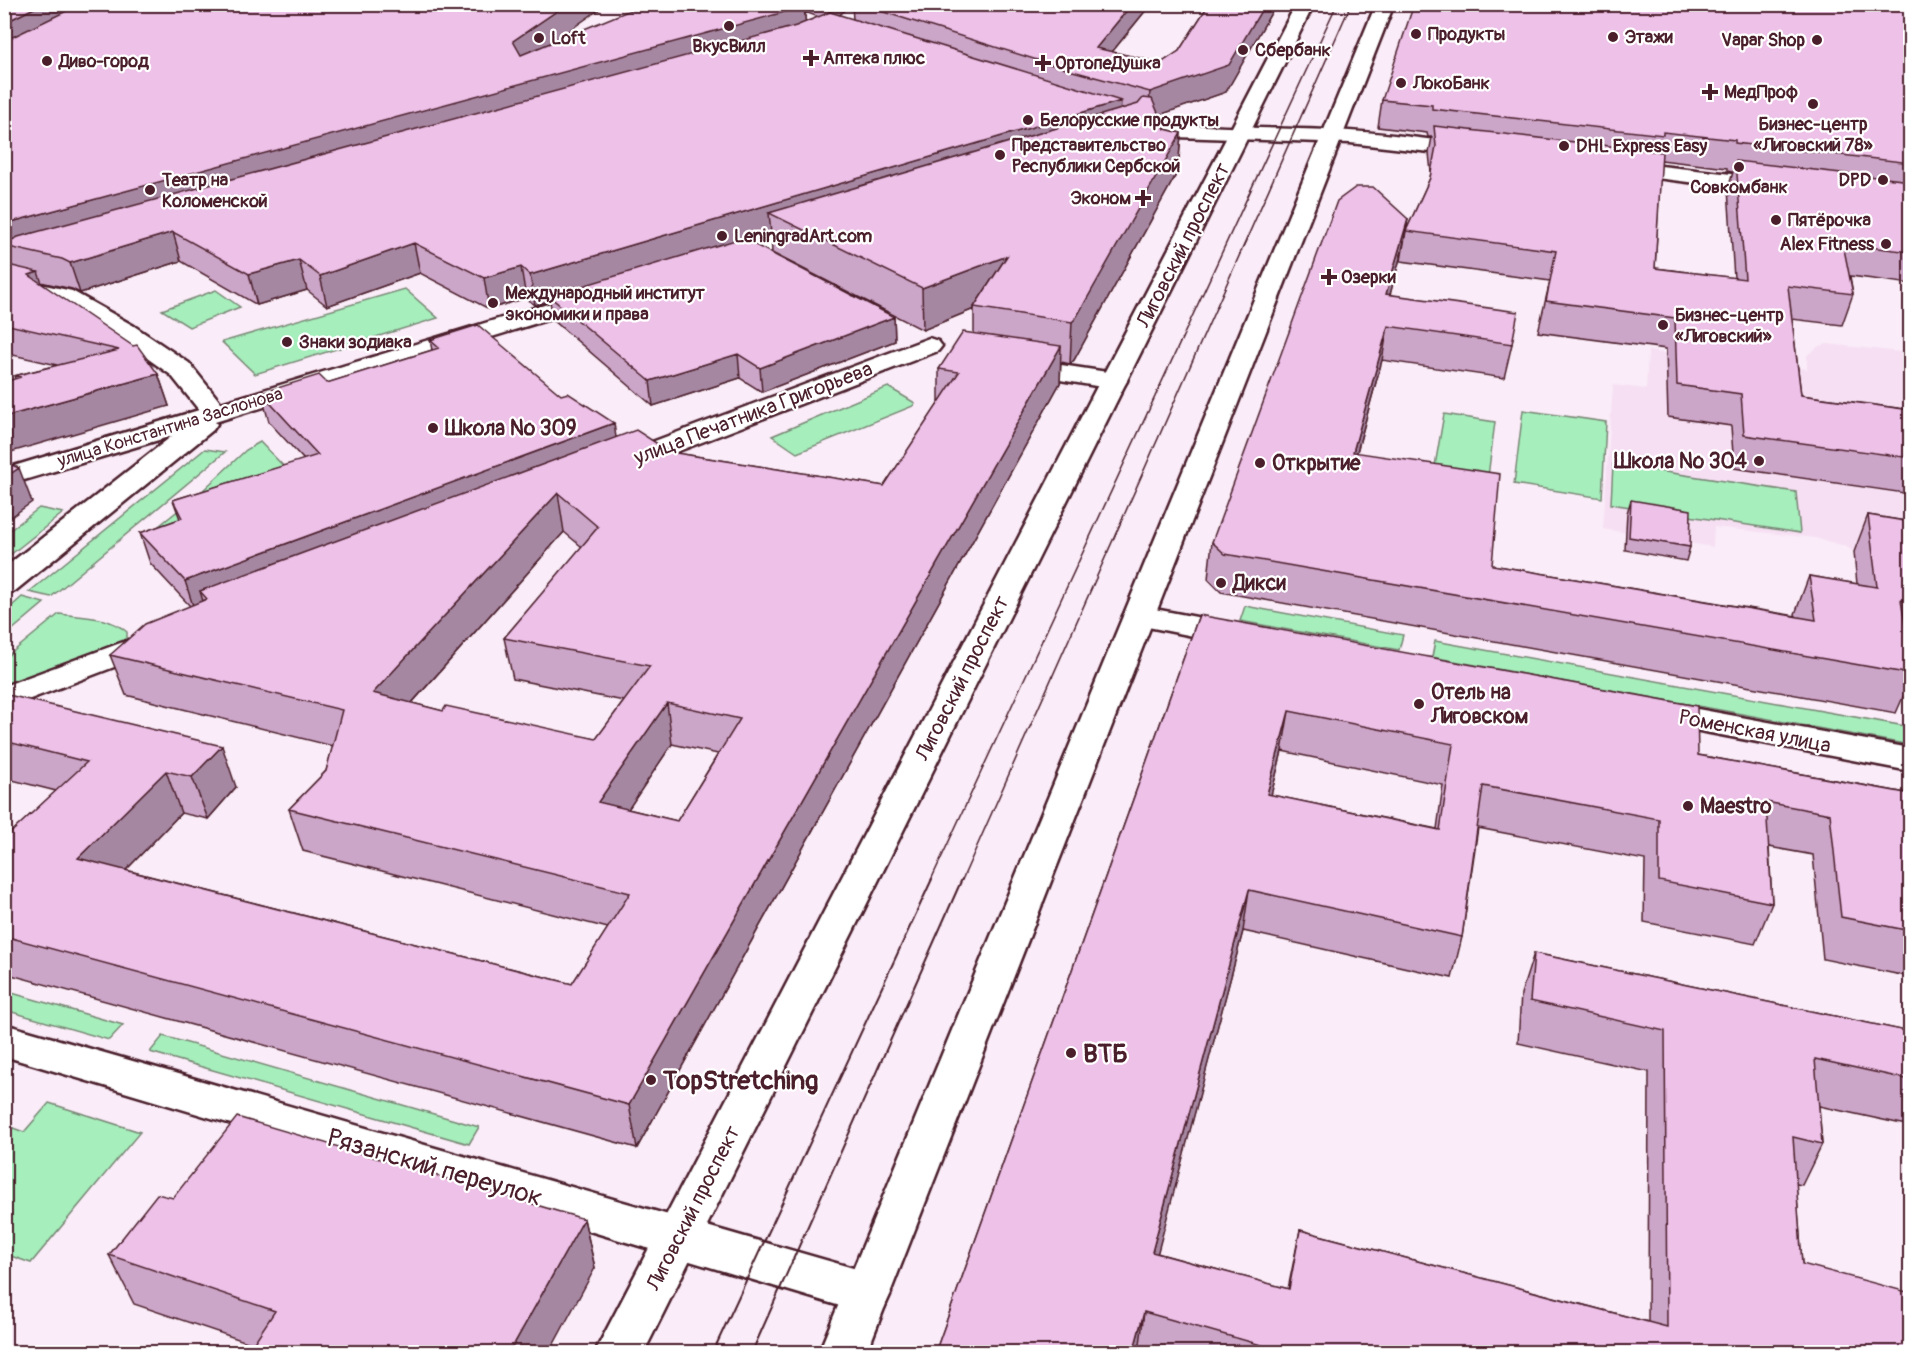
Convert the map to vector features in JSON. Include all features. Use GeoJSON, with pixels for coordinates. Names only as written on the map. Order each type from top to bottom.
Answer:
{"type":"FeatureCollection","features":[{"type":"Feature","properties":{"kind":"main road","name":"Лиговский проспект"},"geometry":{"type":"LineString","coordinates":[[620,1353],[1305,4]]}},
{"type":"Feature","properties":{"kind":"main road"},"geometry":{"type":"LineString","coordinates":[[843,1353],[1385,4]]}},
{"type":"Feature","properties":{"kind":"main road"},"geometry":{"type":"LineString","coordinates":[[1120,129],[1281,143],[1333,136],[1500,154]]}},
{"type":"Feature","properties":{"kind":"main road"},"geometry":{"type":"LineString","coordinates":[[1594,165],[1796,188]]}},
{"type":"Feature","properties":{"kind":"main road"},"geometry":{"type":"LineString","coordinates":[[695,267],[836,224]]}},
{"type":"Feature","properties":{"kind":"main road"},"geometry":{"type":"LineString","coordinates":[[747,251],[772,264]]}},
{"type":"Feature","properties":{"kind":"main road"},"geometry":{"type":"LineString","coordinates":[[4,585],[216,414],[180,369],[125,331],[63,296],[7,272]]}},
{"type":"Feature","properties":{"kind":"main road","name":"улица Константина Заслонова"},"geometry":{"type":"LineString","coordinates":[[4,478],[612,292]]}},
{"type":"Feature","properties":{"kind":"main road","name":"улица Печатника Григорьева"},"geometry":{"type":"LineString","coordinates":[[595,473],[938,350],[897,329]]}},
{"type":"Feature","properties":{"kind":"main road"},"geometry":{"type":"LineString","coordinates":[[992,362],[1114,381]]}},
{"type":"Feature","properties":{"kind":"main road"},"geometry":{"type":"LineString","coordinates":[[1139,616],[1272,641]]}},
{"type":"Feature","properties":{"kind":"main road"},"geometry":{"type":"LineString","coordinates":[[4,698],[174,633]]}},
{"type":"Feature","properties":{"kind":"main road","name":"Роменская улица"},"geometry":{"type":"LineString","coordinates":[[1619,705],[1911,760]]}},
{"type":"Feature","properties":{"kind":"main road","name":"Рязанский переулок"},"geometry":{"type":"LineString","coordinates":[[4,1040],[867,1293]]}},
{"type":"Feature","properties":{"kind":"shaded area","name":"Школа № 304"},"geometry":{"type":"Polygon","coordinates":[[[1828,344],[1910,353],[1910,561],[1854,552],[1845,546],[1815,538],[1714,527],[1713,547],[1603,529],[1613,385],[1646,389],[1648,351],[1708,359],[1723,357],[1807,369],[1807,355],[1819,346],[1828,344]]]}},
{"type":"Feature","properties":{"kind":"green space"},"geometry":{"type":"Polygon","coordinates":[[[405,289],[438,318],[255,374],[222,342],[405,289]]]}},
{"type":"Feature","properties":{"kind":"green space"},"geometry":{"type":"Polygon","coordinates":[[[216,290],[240,307],[189,327],[162,310],[216,290]]]}},
{"type":"Feature","properties":{"kind":"green space"},"geometry":{"type":"Polygon","coordinates":[[[888,387],[915,403],[913,406],[797,453],[772,436],[888,387]]]}},
{"type":"Feature","properties":{"kind":"green space"},"geometry":{"type":"Polygon","coordinates":[[[1523,410],[1606,422],[1602,498],[1514,484],[1523,410]]]}},
{"type":"Feature","properties":{"kind":"green space"},"geometry":{"type":"Polygon","coordinates":[[[1444,414],[1495,422],[1486,492],[1432,483],[1444,414]]]}},
{"type":"Feature","properties":{"kind":"green space"},"geometry":{"type":"Polygon","coordinates":[[[260,442],[299,482],[155,529],[200,493],[246,450],[260,442]]]}},
{"type":"Feature","properties":{"kind":"green space"},"geometry":{"type":"Polygon","coordinates":[[[205,449],[225,452],[51,597],[29,592],[205,449]]]}},
{"type":"Feature","properties":{"kind":"green space"},"geometry":{"type":"Polygon","coordinates":[[[1613,464],[1796,492],[1800,533],[1611,504],[1613,464]]]}},
{"type":"Feature","properties":{"kind":"green space"},"geometry":{"type":"Polygon","coordinates":[[[39,508],[63,513],[5,559],[5,534],[39,508]]]}},
{"type":"Feature","properties":{"kind":"green space"},"geometry":{"type":"Polygon","coordinates":[[[22,597],[44,603],[5,636],[5,612],[22,597]]]}},
{"type":"Feature","properties":{"kind":"green space"},"geometry":{"type":"Polygon","coordinates":[[[1245,606],[1403,635],[1399,650],[1240,621],[1245,606]]]}},
{"type":"Feature","properties":{"kind":"green space"},"geometry":{"type":"Polygon","coordinates":[[[59,614],[95,618],[112,623],[127,632],[127,640],[5,686],[5,658],[59,614]]]}},
{"type":"Feature","properties":{"kind":"green space"},"geometry":{"type":"Polygon","coordinates":[[[1435,641],[1910,727],[1910,745],[1432,657],[1435,641]]]}},
{"type":"Feature","properties":{"kind":"green space"},"geometry":{"type":"Polygon","coordinates":[[[4,991],[123,1025],[109,1040],[5,1010],[4,991]]]}},
{"type":"Feature","properties":{"kind":"green space"},"geometry":{"type":"Polygon","coordinates":[[[163,1036],[479,1127],[469,1144],[150,1052],[163,1036]]]}},
{"type":"Feature","properties":{"kind":"green space"},"geometry":{"type":"Polygon","coordinates":[[[49,1103],[140,1132],[31,1263],[5,1254],[5,1125],[24,1132],[49,1103]]]}},
{"type":"Feature","properties":{"kind":"building"},"geometry":{"type":"Polygon","coordinates":[[[4,4],[42,4],[4,23],[4,4]]]}},
{"type":"Feature","properties":{"kind":"building"},"geometry":{"type":"Polygon","coordinates":[[[81,4],[567,4],[513,41],[521,55],[645,4],[804,4],[781,13],[4,224],[4,41],[81,4]]]}},
{"type":"Feature","properties":{"kind":"building"},"geometry":{"type":"Polygon","coordinates":[[[858,4],[1132,4],[1096,48],[1161,63],[1179,51],[1209,4],[1265,4],[1229,65],[1150,92],[1069,70],[858,4]]]}},
{"type":"Feature","properties":{"kind":"building"},"geometry":{"type":"Polygon","coordinates":[[[1414,4],[1911,4],[1911,163],[1735,143],[1735,140],[1663,132],[1663,135],[1432,109],[1432,105],[1382,100],[1414,4]]]}},
{"type":"Feature","properties":{"kind":"building"},"geometry":{"type":"Polygon","coordinates":[[[830,12],[1121,101],[530,275],[521,267],[484,278],[414,243],[320,276],[299,260],[249,274],[173,232],[70,263],[62,259],[4,246],[18,237],[796,26],[830,12]]]}},
{"type":"Feature","properties":{"kind":"building"},"geometry":{"type":"Polygon","coordinates":[[[1143,98],[1152,99],[1165,129],[1181,133],[1072,322],[974,307],[1007,256],[922,288],[769,213],[1138,104],[1143,98]]]}},
{"type":"Feature","properties":{"kind":"building"},"geometry":{"type":"Polygon","coordinates":[[[1434,126],[1662,152],[1655,268],[1745,279],[1736,161],[1911,181],[1911,252],[1843,244],[1853,294],[1788,286],[1801,395],[1911,410],[1911,458],[1744,435],[1741,394],[1677,385],[1675,318],[1546,301],[1556,251],[1406,231],[1430,178],[1436,146],[1434,126]]]}},
{"type":"Feature","properties":{"kind":"building"},"geometry":{"type":"Polygon","coordinates":[[[1356,187],[1373,187],[1408,219],[1386,294],[1518,312],[1512,344],[1388,326],[1353,452],[1500,474],[1492,565],[1816,620],[1809,576],[1877,587],[1868,515],[1911,522],[1911,601],[1901,600],[1911,674],[1225,554],[1212,542],[1337,201],[1356,187]]]}},
{"type":"Feature","properties":{"kind":"building"},"geometry":{"type":"Polygon","coordinates":[[[742,238],[894,317],[760,368],[738,354],[650,381],[549,296],[742,238]]]}},
{"type":"Feature","properties":{"kind":"building"},"geometry":{"type":"Polygon","coordinates":[[[4,264],[38,272],[29,275],[133,346],[137,345],[158,374],[4,417],[4,382],[21,377],[14,376],[119,350],[4,324],[4,264]]]}},
{"type":"Feature","properties":{"kind":"building"},"geometry":{"type":"Polygon","coordinates":[[[478,325],[561,395],[568,393],[614,423],[185,581],[140,533],[182,518],[173,500],[318,455],[261,393],[319,375],[327,383],[439,348],[430,340],[478,325]]]}},
{"type":"Feature","properties":{"kind":"building"},"geometry":{"type":"Polygon","coordinates":[[[963,332],[1061,346],[629,1105],[4,936],[4,839],[87,762],[4,741],[4,694],[222,746],[192,777],[166,771],[78,858],[572,984],[630,893],[289,809],[326,771],[342,710],[110,655],[145,624],[207,599],[200,591],[636,430],[670,452],[884,486],[959,372],[939,369],[963,332]],[[558,493],[373,693],[443,711],[446,706],[596,739],[650,666],[504,638],[598,527],[558,493]],[[667,703],[598,802],[677,821],[740,719],[667,703]]]}},
{"type":"Feature","properties":{"kind":"building"},"geometry":{"type":"Polygon","coordinates":[[[4,462],[19,468],[4,478],[4,462]]]}},
{"type":"Feature","properties":{"kind":"building"},"geometry":{"type":"Polygon","coordinates":[[[1631,500],[1691,510],[1690,547],[1629,537],[1631,500]]]}},
{"type":"Feature","properties":{"kind":"building"},"geometry":{"type":"Polygon","coordinates":[[[1199,615],[1697,706],[1698,755],[1911,794],[1911,931],[1841,917],[1830,814],[1766,802],[1772,903],[1659,881],[1659,819],[1483,786],[1462,937],[1249,890],[1152,1252],[1289,1289],[1300,1230],[1667,1327],[1665,1031],[1530,1001],[1534,953],[1911,1032],[1911,1080],[1815,1059],[1822,1144],[1793,1137],[1802,1264],[1911,1293],[1911,1353],[1290,1353],[1144,1312],[1133,1353],[935,1353],[1199,615]],[[1289,711],[1267,794],[1440,830],[1453,744],[1289,711]]]}},
{"type":"Feature","properties":{"kind":"building"},"geometry":{"type":"Polygon","coordinates":[[[237,1117],[584,1219],[509,1353],[247,1353],[275,1311],[109,1255],[157,1194],[173,1198],[237,1117]]]}},
{"type":"Feature","properties":{"kind":"tram line"},"geometry":{"type":"LineString","coordinates":[[931,880],[1337,4]]}},
{"type":"Feature","properties":{"kind":"tram line"},"geometry":{"type":"LineString","coordinates":[[962,880],[1351,4]]}},
{"type":"Feature","properties":{"kind":"tram line"},"geometry":{"type":"LineString","coordinates":[[713,1352],[932,879]]}},
{"type":"Feature","properties":{"kind":"tram line"},"geometry":{"type":"LineString","coordinates":[[752,1352],[962,879]]}},
{"type":"Feature","properties":{"kind":"place","name":"ВкусВилл"},"geometry":{"type":"Point","coordinates":[729,26]}},
{"type":"Feature","properties":{"kind":"place","name":"Продукты"},"geometry":{"type":"Point","coordinates":[1416,34]}},
{"type":"Feature","properties":{"kind":"place","name":"Этажи"},"geometry":{"type":"Point","coordinates":[1613,37]}},
{"type":"Feature","properties":{"kind":"place","name":"Loft"},"geometry":{"type":"Point","coordinates":[539,38]}},
{"type":"Feature","properties":{"kind":"place","name":"Vapar Shop"},"geometry":{"type":"Point","coordinates":[1817,40]}},
{"type":"Feature","properties":{"kind":"place","name":"Сбербанк"},"geometry":{"type":"Point","coordinates":[1243,50]}},
{"type":"Feature","properties":{"kind":"place","name":"Аптека плюс"},"geometry":{"type":"Point","coordinates":[811,58]}},
{"type":"Feature","properties":{"kind":"place","name":"Диво-город"},"geometry":{"type":"Point","coordinates":[47,61]}},
{"type":"Feature","properties":{"kind":"place","name":"ОртопеДушка"},"geometry":{"type":"Point","coordinates":[1043,63]}},
{"type":"Feature","properties":{"kind":"place","name":"ЛокоБанк"},"geometry":{"type":"Point","coordinates":[1401,83]}},
{"type":"Feature","properties":{"kind":"place","name":"МедПроф"},"geometry":{"type":"Point","coordinates":[1710,92]}},
{"type":"Feature","properties":{"kind":"place","name":"Бизнес-центр «Лиговский 78»"},"geometry":{"type":"Point","coordinates":[1813,104]}},
{"type":"Feature","properties":{"kind":"place","name":"Белорусские продукты"},"geometry":{"type":"Point","coordinates":[1028,120]}},
{"type":"Feature","properties":{"kind":"place","name":"DHL Express Easy"},"geometry":{"type":"Point","coordinates":[1564,146]}},
{"type":"Feature","properties":{"kind":"place","name":"Представительство Республики Сербской"},"geometry":{"type":"Point","coordinates":[1000,155]}},
{"type":"Feature","properties":{"kind":"place","name":"Совкомбанк"},"geometry":{"type":"Point","coordinates":[1739,167]}},
{"type":"Feature","properties":{"kind":"place","name":"DPD"},"geometry":{"type":"Point","coordinates":[1883,180]}},
{"type":"Feature","properties":{"kind":"place","name":"Театр на Коломенской"},"geometry":{"type":"Point","coordinates":[150,190]}},
{"type":"Feature","properties":{"kind":"place","name":"Эконом"},"geometry":{"type":"Point","coordinates":[1143,198]}},
{"type":"Feature","properties":{"kind":"place","name":"Пятёрочка"},"geometry":{"type":"Point","coordinates":[1776,220]}},
{"type":"Feature","properties":{"kind":"place","name":"LeningradArt.com"},"geometry":{"type":"Point","coordinates":[722,236]}},
{"type":"Feature","properties":{"kind":"place","name":"Alex Fitness"},"geometry":{"type":"Point","coordinates":[1886,244]}},
{"type":"Feature","properties":{"kind":"place","name":"Озерки"},"geometry":{"type":"Point","coordinates":[1329,277]}},
{"type":"Feature","properties":{"kind":"place","name":"Международный институт экономики и права"},"geometry":{"type":"Point","coordinates":[493,303]}},
{"type":"Feature","properties":{"kind":"place","name":"Бизнес-центр «Лиговский»"},"geometry":{"type":"Point","coordinates":[1663,325]}},
{"type":"Feature","properties":{"kind":"place","name":"Знаки зодиака"},"geometry":{"type":"Point","coordinates":[287,342]}},
{"type":"Feature","properties":{"kind":"place","name":"Школа № 309"},"geometry":{"type":"Point","coordinates":[433,428]}},
{"type":"Feature","properties":{"kind":"place","name":"Школа № 304"},"geometry":{"type":"Point","coordinates":[1759,461]}},
{"type":"Feature","properties":{"kind":"place","name":"Открытие"},"geometry":{"type":"Point","coordinates":[1260,463]}},
{"type":"Feature","properties":{"kind":"place","name":"Дикси"},"geometry":{"type":"Point","coordinates":[1221,583]}},
{"type":"Feature","properties":{"kind":"place","name":"Отель на Лиговском"},"geometry":{"type":"Point","coordinates":[1419,704]}},
{"type":"Feature","properties":{"kind":"place","name":"Maestro"},"geometry":{"type":"Point","coordinates":[1688,806]}},
{"type":"Feature","properties":{"kind":"place","name":"ВТБ"},"geometry":{"type":"Point","coordinates":[1071,1053]}},
{"type":"Feature","properties":{"kind":"place","name":"TopStretching"},"geometry":{"type":"Point","coordinates":[651,1080]}}]}
